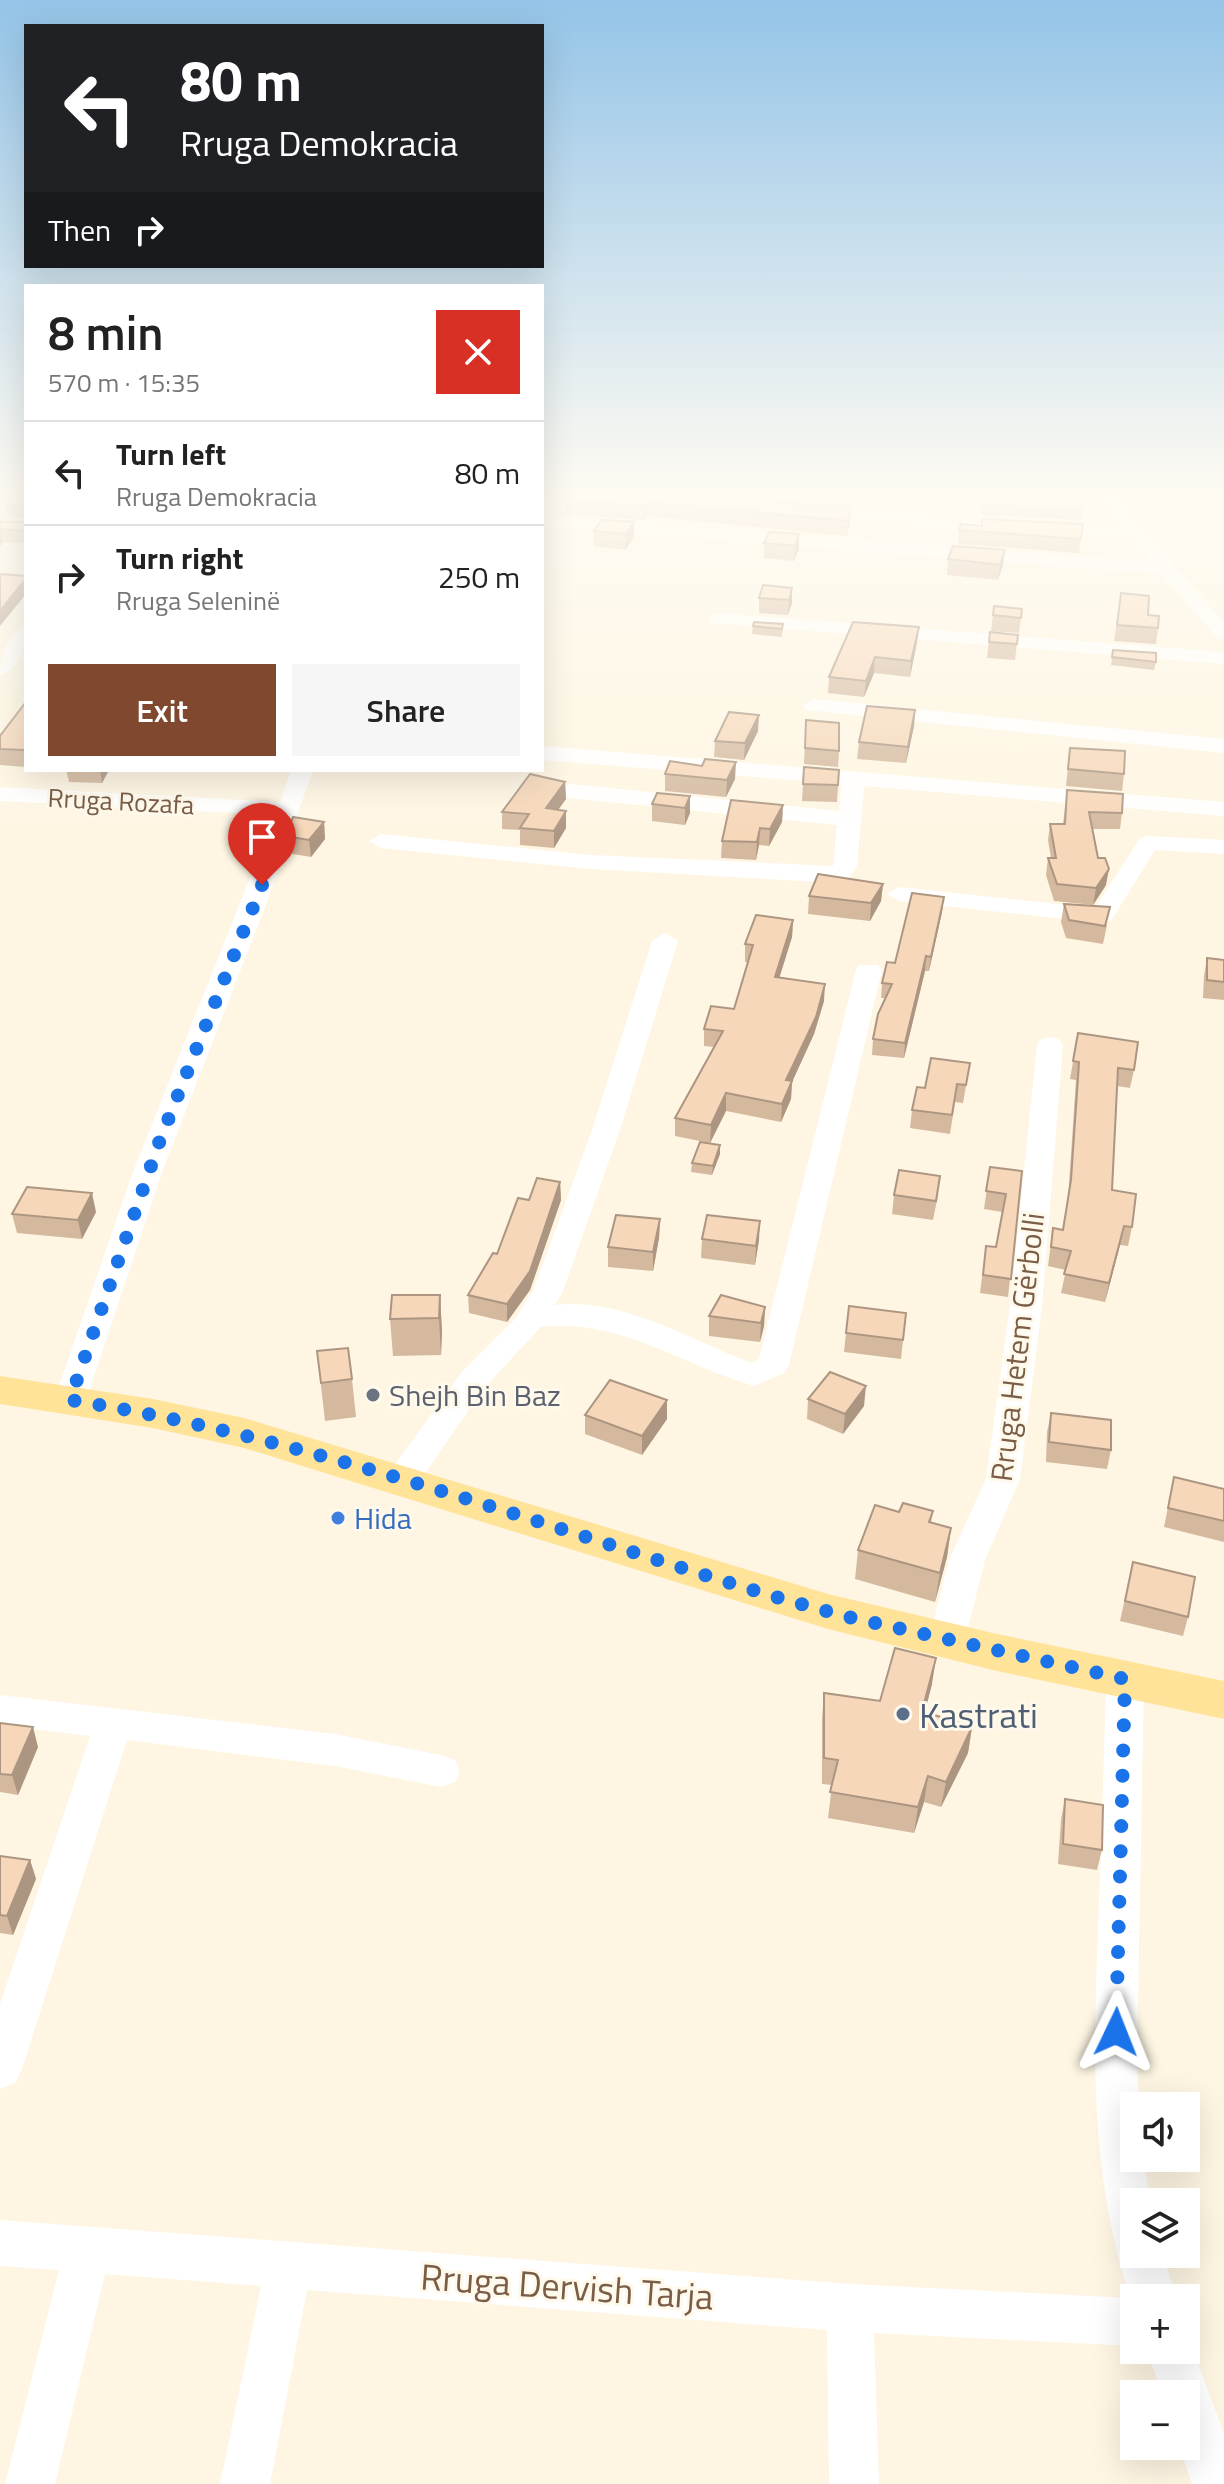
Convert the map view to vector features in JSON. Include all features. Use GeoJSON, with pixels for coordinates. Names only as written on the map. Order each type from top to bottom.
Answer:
{"type":"FeatureCollection","features":[{"type":"Feature","properties":{"kind":"main road"},"geometry":{"type":"LineString","coordinates":[[0,1390],[165,1414],[241,1432],[403,1479],[772,1596],[947,1640],[1224,1700]]}},
{"type":"Feature","properties":{"kind":"street"},"geometry":{"type":"LineString","coordinates":[[1204,610],[1224,634]]}},
{"type":"Feature","properties":{"kind":"street"},"geometry":{"type":"LineString","coordinates":[[718,619],[1224,658]]}},
{"type":"Feature","properties":{"kind":"street"},"geometry":{"type":"LineString","coordinates":[[0,669],[24,637]]}},
{"type":"Feature","properties":{"kind":"street"},"geometry":{"type":"LineString","coordinates":[[814,705],[1224,746]]}},
{"type":"Feature","properties":{"kind":"street"},"geometry":{"type":"LineString","coordinates":[[544,753],[853,781],[1224,809]]}},
{"type":"Feature","properties":{"kind":"street"},"geometry":{"type":"LineString","coordinates":[[24,796],[40,772]]}},
{"type":"Feature","properties":{"kind":"street"},"geometry":{"type":"LineString","coordinates":[[70,1400],[155,1154],[244,936],[301,772]]}},
{"type":"Feature","properties":{"kind":"street"},"geometry":{"type":"LineString","coordinates":[[381,841],[576,861],[838,876],[845,866],[853,781]]}},
{"type":"Feature","properties":{"kind":"street"},"geometry":{"type":"LineString","coordinates":[[569,791],[694,801],[849,819]]}},
{"type":"Feature","properties":{"kind":"street","name":"Rruga Rozafa"},"geometry":{"type":"LineString","coordinates":[[0,794],[290,809]]}},
{"type":"Feature","properties":{"kind":"street"},"geometry":{"type":"LineString","coordinates":[[899,894],[1102,916],[1148,843],[1224,847]]}},
{"type":"Feature","properties":{"kind":"street"},"geometry":{"type":"LineString","coordinates":[[403,1479],[473,1380],[532,1318],[548,1291],[606,1130],[665,941]]}},
{"type":"Feature","properties":{"kind":"street"},"geometry":{"type":"LineString","coordinates":[[532,1318],[583,1313],[613,1318],[745,1372],[765,1372],[773,1365],[869,970]]}},
{"type":"Feature","properties":{"kind":"street","name":"Rruga Hetem Gërbolli"},"geometry":{"type":"LineString","coordinates":[[947,1640],[967,1560],[1003,1479],[1026,1306],[1050,1045]]}},
{"type":"Feature","properties":{"kind":"street"},"geometry":{"type":"LineString","coordinates":[[1125,1679],[1115,2061],[1120,2155],[1126,2188]]}},
{"type":"Feature","properties":{"kind":"street"},"geometry":{"type":"LineString","coordinates":[[0,1710],[335,1750],[441,1771]]}},
{"type":"Feature","properties":{"kind":"street"},"geometry":{"type":"LineString","coordinates":[[0,2069],[113,1724]]}},
{"type":"Feature","properties":{"kind":"street","name":"Rruga Dervish Tarja"},"geometry":{"type":"LineString","coordinates":[[0,2243],[850,2308],[1120,2321]]}},
{"type":"Feature","properties":{"kind":"street"},"geometry":{"type":"LineString","coordinates":[[30,2484],[88,2249]]}},
{"type":"Feature","properties":{"kind":"street"},"geometry":{"type":"LineString","coordinates":[[245,2484],[289,2264]]}},
{"type":"Feature","properties":{"kind":"street"},"geometry":{"type":"LineString","coordinates":[[850,2308],[854,2484]]}},
{"type":"Feature","properties":{"kind":"street"},"geometry":{"type":"LineString","coordinates":[[1176,2364],[1217,2484]]}},
{"type":"Feature","properties":{"kind":"building"},"geometry":{"type":"Polygon","coordinates":[[[994,610],[1022,610],[1021,618],[993,615],[994,610]]]}},
{"type":"Feature","properties":{"kind":"building"},"geometry":{"type":"Polygon","coordinates":[[[1119,610],[1148,610],[1148,615],[1159,616],[1158,628],[1117,625],[1119,610]]]}},
{"type":"Feature","properties":{"kind":"building"},"geometry":{"type":"Polygon","coordinates":[[[754,622],[783,624],[782,629],[753,626],[754,622]]]}},
{"type":"Feature","properties":{"kind":"building"},"geometry":{"type":"Polygon","coordinates":[[[853,622],[919,627],[911,661],[875,657],[866,681],[829,677],[853,622]]]}},
{"type":"Feature","properties":{"kind":"building"},"geometry":{"type":"Polygon","coordinates":[[[990,632],[1018,635],[1017,644],[989,642],[990,632]]]}},
{"type":"Feature","properties":{"kind":"building"},"geometry":{"type":"Polygon","coordinates":[[[1113,650],[1156,653],[1156,662],[1112,657],[1113,650]]]}},
{"type":"Feature","properties":{"kind":"building"},"geometry":{"type":"Polygon","coordinates":[[[24,705],[24,750],[0,749],[0,736],[24,705]]]}},
{"type":"Feature","properties":{"kind":"building"},"geometry":{"type":"Polygon","coordinates":[[[867,706],[915,710],[908,747],[859,742],[867,706]]]}},
{"type":"Feature","properties":{"kind":"building"},"geometry":{"type":"Polygon","coordinates":[[[729,712],[759,715],[745,743],[715,741],[729,712]]]}},
{"type":"Feature","properties":{"kind":"building"},"geometry":{"type":"Polygon","coordinates":[[[806,720],[839,723],[839,751],[805,748],[806,720]]]}},
{"type":"Feature","properties":{"kind":"building"},"geometry":{"type":"Polygon","coordinates":[[[1070,748],[1125,751],[1124,774],[1068,769],[1070,748]]]}},
{"type":"Feature","properties":{"kind":"building"},"geometry":{"type":"Polygon","coordinates":[[[705,759],[736,762],[727,780],[665,774],[670,761],[702,766],[705,759]]]}},
{"type":"Feature","properties":{"kind":"building"},"geometry":{"type":"Polygon","coordinates":[[[804,767],[839,770],[838,785],[803,784],[804,767]]]}},
{"type":"Feature","properties":{"kind":"building"},"geometry":{"type":"Polygon","coordinates":[[[530,774],[565,782],[546,808],[566,811],[554,831],[520,828],[529,814],[502,812],[530,774]]]}},
{"type":"Feature","properties":{"kind":"building"},"geometry":{"type":"Polygon","coordinates":[[[1067,790],[1123,794],[1122,813],[1089,812],[1098,858],[1105,858],[1109,869],[1096,888],[1057,884],[1048,858],[1056,858],[1050,824],[1065,824],[1067,790]]]}},
{"type":"Feature","properties":{"kind":"building"},"geometry":{"type":"Polygon","coordinates":[[[657,793],[690,796],[685,808],[652,804],[657,793]]]}},
{"type":"Feature","properties":{"kind":"building"},"geometry":{"type":"Polygon","coordinates":[[[731,800],[783,805],[770,829],[760,828],[757,842],[722,841],[731,800]]]}},
{"type":"Feature","properties":{"kind":"building"},"geometry":{"type":"Polygon","coordinates":[[[293,817],[324,822],[309,840],[285,836],[293,817]]]}},
{"type":"Feature","properties":{"kind":"building"},"geometry":{"type":"Polygon","coordinates":[[[818,874],[883,884],[871,903],[809,896],[818,874]]]}},
{"type":"Feature","properties":{"kind":"building"},"geometry":{"type":"Polygon","coordinates":[[[912,893],[944,897],[931,957],[926,956],[905,1043],[873,1039],[878,1014],[892,984],[882,983],[887,962],[895,963],[912,893]]]}},
{"type":"Feature","properties":{"kind":"building"},"geometry":{"type":"Polygon","coordinates":[[[1064,904],[1110,907],[1105,926],[1069,920],[1064,904]]]}},
{"type":"Feature","properties":{"kind":"building"},"geometry":{"type":"Polygon","coordinates":[[[756,915],[793,920],[775,977],[825,984],[816,1017],[786,1080],[792,1081],[782,1104],[726,1093],[711,1125],[675,1118],[723,1031],[704,1029],[711,1006],[734,1009],[753,945],[745,944],[756,915]]]}},
{"type":"Feature","properties":{"kind":"building"},"geometry":{"type":"Polygon","coordinates":[[[1207,958],[1224,960],[1224,982],[1207,980],[1207,958]]]}},
{"type":"Feature","properties":{"kind":"building"},"geometry":{"type":"Polygon","coordinates":[[[1078,1033],[1138,1042],[1134,1070],[1118,1068],[1112,1190],[1136,1194],[1132,1227],[1124,1226],[1109,1283],[1064,1274],[1071,1251],[1051,1247],[1053,1228],[1063,1230],[1071,1180],[1079,1062],[1073,1061],[1078,1033]]]}},
{"type":"Feature","properties":{"kind":"building"},"geometry":{"type":"Polygon","coordinates":[[[931,1058],[970,1063],[966,1085],[957,1084],[952,1115],[912,1110],[917,1087],[925,1088],[931,1058]]]}},
{"type":"Feature","properties":{"kind":"building"},"geometry":{"type":"Polygon","coordinates":[[[700,1142],[720,1145],[713,1166],[692,1163],[700,1142]]]}},
{"type":"Feature","properties":{"kind":"building"},"geometry":{"type":"Polygon","coordinates":[[[990,1167],[1022,1171],[1011,1279],[983,1275],[986,1246],[996,1247],[1006,1194],[986,1191],[990,1167]]]}},
{"type":"Feature","properties":{"kind":"building"},"geometry":{"type":"Polygon","coordinates":[[[899,1170],[940,1176],[936,1201],[894,1195],[899,1170]]]}},
{"type":"Feature","properties":{"kind":"building"},"geometry":{"type":"Polygon","coordinates":[[[537,1178],[560,1182],[530,1271],[507,1304],[468,1295],[493,1253],[497,1254],[518,1198],[529,1200],[537,1178]]]}},
{"type":"Feature","properties":{"kind":"building"},"geometry":{"type":"Polygon","coordinates":[[[27,1187],[92,1193],[78,1220],[12,1214],[27,1187]]]}},
{"type":"Feature","properties":{"kind":"building"},"geometry":{"type":"Polygon","coordinates":[[[616,1215],[660,1219],[653,1252],[608,1247],[616,1215]]]}},
{"type":"Feature","properties":{"kind":"building"},"geometry":{"type":"Polygon","coordinates":[[[707,1215],[760,1221],[756,1246],[702,1239],[707,1215]]]}},
{"type":"Feature","properties":{"kind":"building"},"geometry":{"type":"Polygon","coordinates":[[[392,1295],[440,1295],[439,1318],[390,1319],[392,1295]]]}},
{"type":"Feature","properties":{"kind":"building"},"geometry":{"type":"Polygon","coordinates":[[[721,1295],[765,1307],[761,1323],[709,1316],[721,1295]]]}},
{"type":"Feature","properties":{"kind":"building"},"geometry":{"type":"Polygon","coordinates":[[[849,1306],[906,1313],[903,1340],[846,1333],[849,1306]]]}},
{"type":"Feature","properties":{"kind":"building"},"geometry":{"type":"Polygon","coordinates":[[[348,1348],[352,1379],[321,1383],[317,1351],[348,1348]]]}},
{"type":"Feature","properties":{"kind":"building"},"geometry":{"type":"Polygon","coordinates":[[[830,1372],[866,1386],[845,1414],[808,1399],[830,1372]]]}},
{"type":"Feature","properties":{"kind":"building"},"geometry":{"type":"Polygon","coordinates":[[[610,1380],[667,1400],[642,1436],[585,1415],[610,1380]]]}},
{"type":"Feature","properties":{"kind":"building"},"geometry":{"type":"Polygon","coordinates":[[[1051,1413],[1111,1420],[1111,1450],[1049,1442],[1051,1413]]]}},
{"type":"Feature","properties":{"kind":"building"},"geometry":{"type":"Polygon","coordinates":[[[1174,1477],[1224,1489],[1224,1521],[1168,1508],[1174,1477]]]}},
{"type":"Feature","properties":{"kind":"building"},"geometry":{"type":"Polygon","coordinates":[[[903,1503],[933,1511],[929,1522],[951,1528],[940,1573],[858,1550],[875,1505],[899,1512],[903,1503]]]}},
{"type":"Feature","properties":{"kind":"building"},"geometry":{"type":"Polygon","coordinates":[[[1133,1562],[1195,1577],[1188,1617],[1125,1601],[1133,1562]]]}},
{"type":"Feature","properties":{"kind":"building"},"geometry":{"type":"Polygon","coordinates":[[[895,1648],[936,1658],[922,1711],[972,1727],[946,1782],[928,1776],[918,1807],[830,1792],[838,1760],[824,1758],[824,1693],[880,1701],[895,1648]]]}},
{"type":"Feature","properties":{"kind":"building"},"geometry":{"type":"Polygon","coordinates":[[[0,1723],[33,1727],[12,1775],[0,1774],[0,1723]]]}},
{"type":"Feature","properties":{"kind":"building"},"geometry":{"type":"Polygon","coordinates":[[[1065,1799],[1103,1805],[1102,1850],[1063,1844],[1065,1799]]]}},
{"type":"Feature","properties":{"kind":"building"},"geometry":{"type":"Polygon","coordinates":[[[0,1856],[30,1860],[7,1916],[0,1915],[0,1856]]]}},
{"type":"Feature","properties":{"kind":"place","name":"Shejh Bin Baz"},"geometry":{"type":"Point","coordinates":[373,1395]}},
{"type":"Feature","properties":{"kind":"place","name":"Hida"},"geometry":{"type":"Point","coordinates":[338,1518]}},
{"type":"Feature","properties":{"kind":"place","name":"Kastrati"},"geometry":{"type":"Point","coordinates":[903,1714]}},
{"type":"Feature","properties":{"kind":"route"},"geometry":{"type":"LineString","coordinates":[[262,885],[160,1140],[70,1400],[165,1414],[266,1439],[772,1596],[848,1617],[1125,1679],[1116,2032]]}}]}
